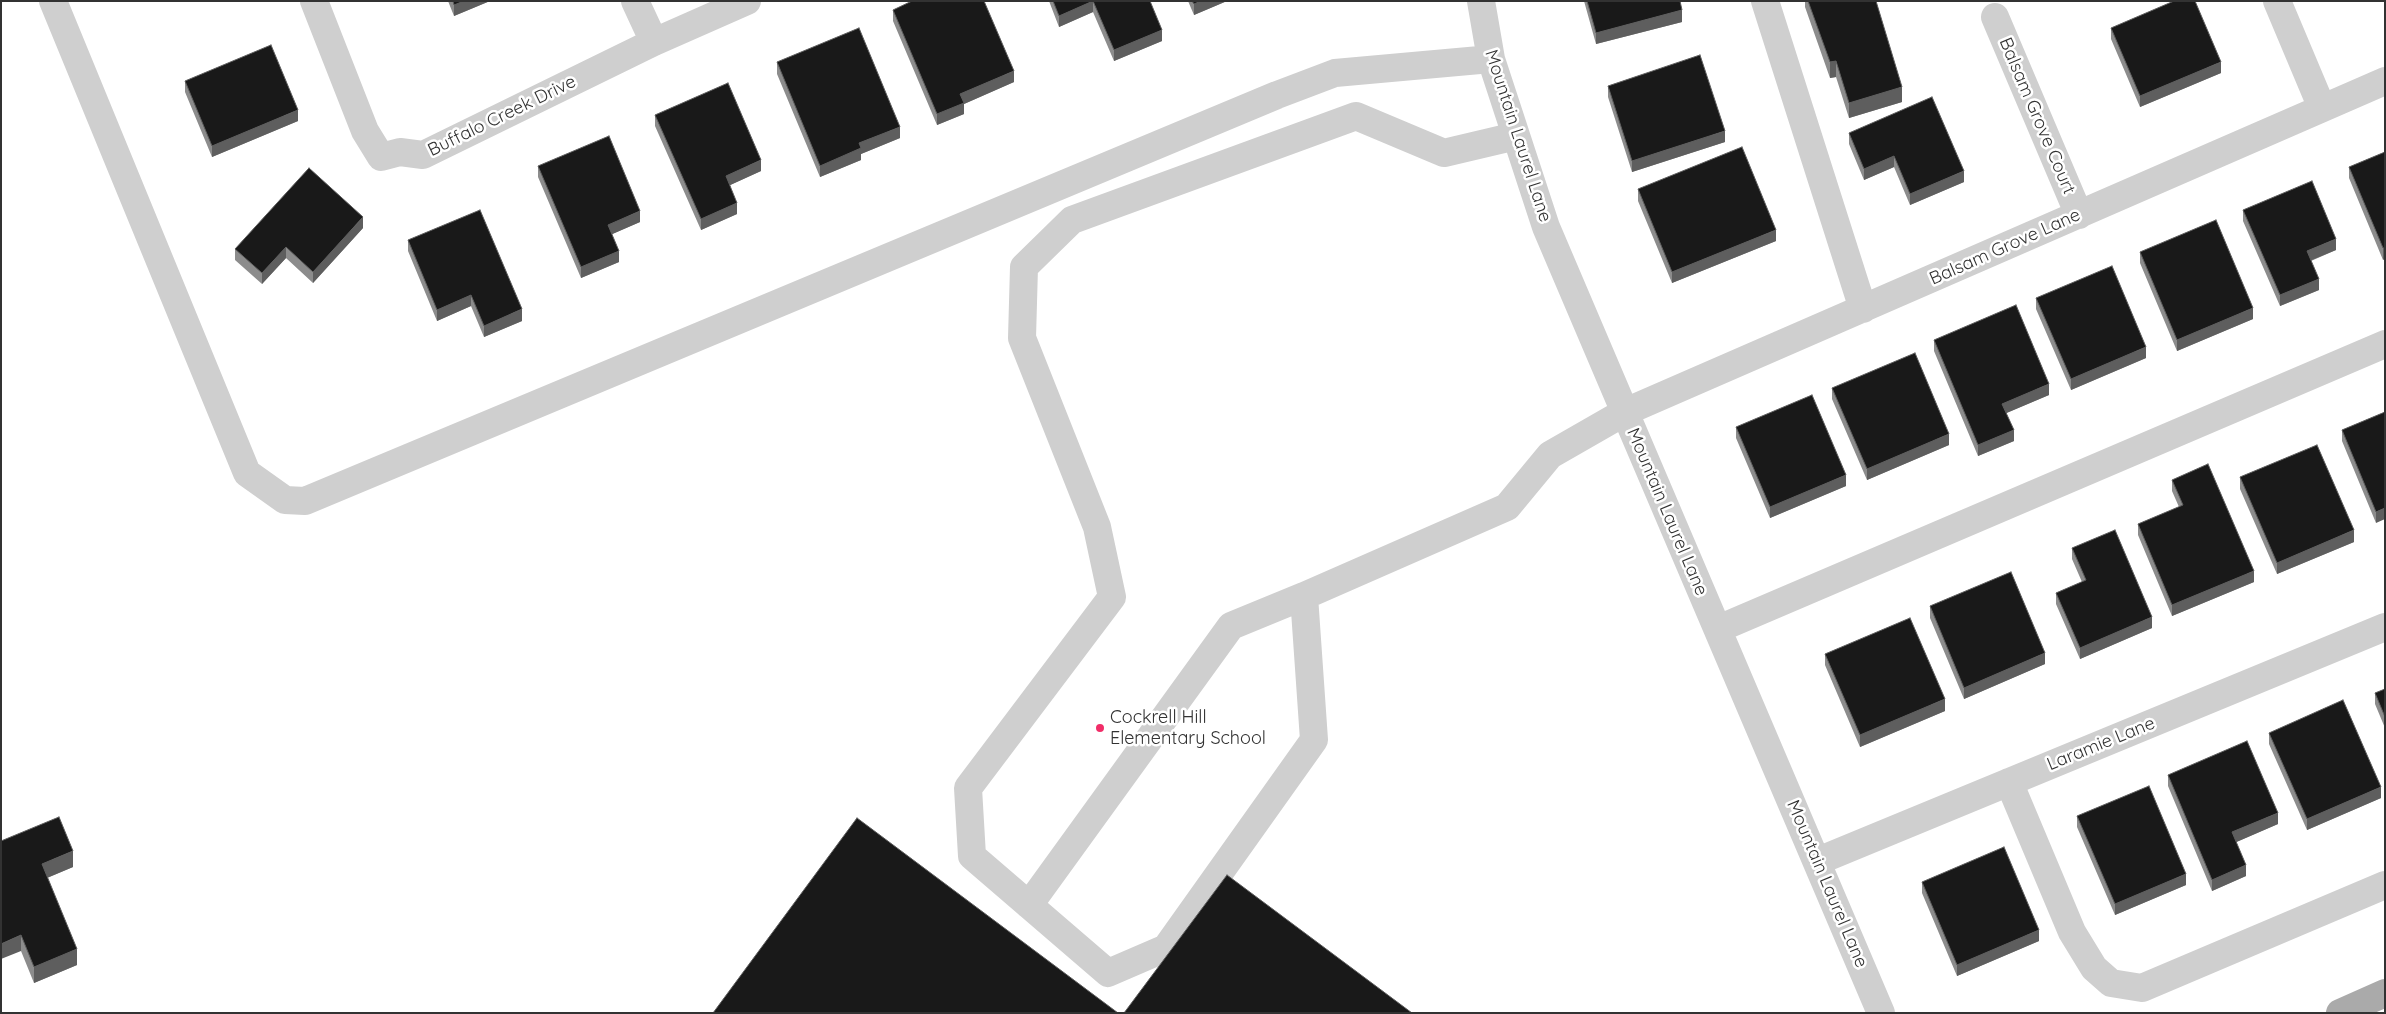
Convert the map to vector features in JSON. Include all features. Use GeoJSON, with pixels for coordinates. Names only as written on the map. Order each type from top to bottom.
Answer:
{"type":"FeatureCollection","features":[{"type":"Feature","properties":{"kind":"main road"},"geometry":{"type":"LineString","coordinates":[[2340,1013],[2385,993]]}},
{"type":"Feature","properties":{"kind":"street"},"geometry":{"type":"LineString","coordinates":[[52,1],[247,473],[285,500],[305,500],[314,497],[1277,95],[1335,73],[1491,59]]}},
{"type":"Feature","properties":{"kind":"street","name":"Buffalo Creek Drive"},"geometry":{"type":"LineString","coordinates":[[314,1],[365,131],[381,157],[400,152],[423,155],[654,42],[748,1]]}},
{"type":"Feature","properties":{"kind":"street"},"geometry":{"type":"LineString","coordinates":[[635,1],[654,42]]}},
{"type":"Feature","properties":{"kind":"street","name":"Mountain Laurel Lane"},"geometry":{"type":"LineString","coordinates":[[1481,1],[1491,59],[1546,227],[1882,1013]]}},
{"type":"Feature","properties":{"kind":"street"},"geometry":{"type":"LineString","coordinates":[[1765,1],[1863,309]]}},
{"type":"Feature","properties":{"kind":"street"},"geometry":{"type":"LineString","coordinates":[[2277,1],[2322,108]]}},
{"type":"Feature","properties":{"kind":"street","name":"Balsam Grove Court"},"geometry":{"type":"LineString","coordinates":[[1995,17],[2079,215]]}},
{"type":"Feature","properties":{"kind":"street","name":"Balsam Grove Lane"},"geometry":{"type":"LineString","coordinates":[[1029,905],[1231,626],[1507,507],[1550,455],[1624,412],[2385,81]]}},
{"type":"Feature","properties":{"kind":"street"},"geometry":{"type":"LineString","coordinates":[[1304,596],[1314,740],[1166,948],[1108,973],[972,856],[968,788],[1112,597],[1097,527],[1022,338],[1024,267],[1072,220],[1356,116],[1444,153],[1516,136]]}},
{"type":"Feature","properties":{"kind":"street"},"geometry":{"type":"LineString","coordinates":[[1718,629],[2385,344]]}},
{"type":"Feature","properties":{"kind":"street","name":"Laramie Lane"},"geometry":{"type":"LineString","coordinates":[[1818,861],[2385,627]]}},
{"type":"Feature","properties":{"kind":"street"},"geometry":{"type":"LineString","coordinates":[[2009,782],[2072,932],[2094,968],[2111,983],[2142,988],[2385,885]]}},
{"type":"Feature","properties":{"kind":"building"},"geometry":{"type":"Polygon","coordinates":[[[453,1],[464,1],[454,5],[453,1]]]}},
{"type":"Feature","properties":{"kind":"building"},"geometry":{"type":"Polygon","coordinates":[[[912,1],[984,1],[1014,71],[960,94],[964,103],[937,114],[893,10],[912,1]]]}},
{"type":"Feature","properties":{"kind":"building"},"geometry":{"type":"Polygon","coordinates":[[[1053,1],[1093,1],[1059,16],[1053,1]]]}},
{"type":"Feature","properties":{"kind":"building"},"geometry":{"type":"Polygon","coordinates":[[[1093,1],[1150,1],[1162,30],[1114,50],[1093,1]]]}},
{"type":"Feature","properties":{"kind":"building"},"geometry":{"type":"Polygon","coordinates":[[[1587,1],[1680,1],[1682,10],[1596,33],[1587,1]]]}},
{"type":"Feature","properties":{"kind":"building"},"geometry":{"type":"Polygon","coordinates":[[[1808,1],[1876,1],[1902,87],[1849,103],[1836,61],[1830,62],[1808,1]]]}},
{"type":"Feature","properties":{"kind":"building"},"geometry":{"type":"Polygon","coordinates":[[[2174,1],[2195,1],[2221,62],[2140,96],[2111,28],[2174,1]]]}},
{"type":"Feature","properties":{"kind":"building"},"geometry":{"type":"Polygon","coordinates":[[[859,28],[900,127],[859,143],[861,148],[820,166],[777,62],[859,28]]]}},
{"type":"Feature","properties":{"kind":"building"},"geometry":{"type":"Polygon","coordinates":[[[271,45],[298,110],[212,146],[185,81],[271,45]]]}},
{"type":"Feature","properties":{"kind":"building"},"geometry":{"type":"Polygon","coordinates":[[[1700,55],[1725,131],[1632,161],[1608,86],[1700,55]]]}},
{"type":"Feature","properties":{"kind":"building"},"geometry":{"type":"Polygon","coordinates":[[[728,83],[761,160],[726,176],[737,203],[701,219],[655,115],[728,83]]]}},
{"type":"Feature","properties":{"kind":"building"},"geometry":{"type":"Polygon","coordinates":[[[1932,97],[1964,171],[1910,194],[1894,156],[1864,169],[1849,133],[1932,97]]]}},
{"type":"Feature","properties":{"kind":"building"},"geometry":{"type":"Polygon","coordinates":[[[609,136],[640,211],[608,225],[619,251],[581,267],[538,166],[609,136]]]}},
{"type":"Feature","properties":{"kind":"building"},"geometry":{"type":"Polygon","coordinates":[[[1742,147],[1776,230],[1672,272],[1638,189],[1742,147]]]}},
{"type":"Feature","properties":{"kind":"building"},"geometry":{"type":"Polygon","coordinates":[[[2385,152],[2385,248],[2383,248],[2349,167],[2385,152]]]}},
{"type":"Feature","properties":{"kind":"building"},"geometry":{"type":"Polygon","coordinates":[[[309,168],[363,217],[313,272],[286,247],[262,273],[235,249],[309,168]]]}},
{"type":"Feature","properties":{"kind":"building"},"geometry":{"type":"Polygon","coordinates":[[[2312,181],[2336,239],[2307,251],[2319,279],[2280,295],[2243,210],[2312,181]]]}},
{"type":"Feature","properties":{"kind":"building"},"geometry":{"type":"Polygon","coordinates":[[[480,210],[522,309],[484,326],[471,295],[437,310],[408,240],[480,210]]]}},
{"type":"Feature","properties":{"kind":"building"},"geometry":{"type":"Polygon","coordinates":[[[2216,220],[2253,308],[2177,340],[2140,252],[2216,220]]]}},
{"type":"Feature","properties":{"kind":"building"},"geometry":{"type":"Polygon","coordinates":[[[2112,266],[2146,347],[2071,379],[2036,298],[2112,266]]]}},
{"type":"Feature","properties":{"kind":"building"},"geometry":{"type":"Polygon","coordinates":[[[2016,305],[2049,384],[2002,404],[2014,430],[1978,445],[1934,340],[2016,305]]]}},
{"type":"Feature","properties":{"kind":"building"},"geometry":{"type":"Polygon","coordinates":[[[1915,353],[1949,434],[1867,469],[1832,388],[1915,353]]]}},
{"type":"Feature","properties":{"kind":"building"},"geometry":{"type":"Polygon","coordinates":[[[1812,395],[1846,475],[1770,507],[1736,427],[1812,395]]]}},
{"type":"Feature","properties":{"kind":"building"},"geometry":{"type":"Polygon","coordinates":[[[2385,412],[2385,508],[2376,512],[2342,430],[2385,412]]]}},
{"type":"Feature","properties":{"kind":"building"},"geometry":{"type":"Polygon","coordinates":[[[2317,445],[2354,530],[2277,563],[2240,477],[2317,445]]]}},
{"type":"Feature","properties":{"kind":"building"},"geometry":{"type":"Polygon","coordinates":[[[2208,464],[2254,571],[2172,605],[2138,524],[2183,505],[2172,480],[2208,464]]]}},
{"type":"Feature","properties":{"kind":"building"},"geometry":{"type":"Polygon","coordinates":[[[2115,530],[2152,617],[2080,648],[2056,593],[2086,580],[2072,548],[2115,530]]]}},
{"type":"Feature","properties":{"kind":"building"},"geometry":{"type":"Polygon","coordinates":[[[2011,572],[2045,653],[1964,688],[1930,606],[2011,572]]]}},
{"type":"Feature","properties":{"kind":"building"},"geometry":{"type":"Polygon","coordinates":[[[1910,618],[1945,699],[1860,735],[1825,654],[1910,618]]]}},
{"type":"Feature","properties":{"kind":"building"},"geometry":{"type":"Polygon","coordinates":[[[2385,689],[2385,717],[2375,693],[2385,689]]]}},
{"type":"Feature","properties":{"kind":"building"},"geometry":{"type":"Polygon","coordinates":[[[2343,700],[2381,787],[2307,819],[2269,733],[2343,700]]]}},
{"type":"Feature","properties":{"kind":"building"},"geometry":{"type":"Polygon","coordinates":[[[2247,741],[2278,813],[2232,832],[2246,865],[2212,880],[2168,775],[2247,741]]]}},
{"type":"Feature","properties":{"kind":"building"},"geometry":{"type":"Polygon","coordinates":[[[2149,786],[2186,874],[2115,904],[2077,816],[2149,786]]]}},
{"type":"Feature","properties":{"kind":"building"},"geometry":{"type":"Polygon","coordinates":[[[59,817],[73,851],[42,864],[77,949],[34,967],[21,935],[1,944],[1,841],[59,817]]]}},
{"type":"Feature","properties":{"kind":"building"},"geometry":{"type":"Polygon","coordinates":[[[857,818],[1118,1013],[713,1013],[857,818]]]}},
{"type":"Feature","properties":{"kind":"building"},"geometry":{"type":"Polygon","coordinates":[[[2004,847],[2039,930],[1957,965],[1922,882],[2004,847]]]}},
{"type":"Feature","properties":{"kind":"building"},"geometry":{"type":"Polygon","coordinates":[[[1227,875],[1412,1013],[1124,1013],[1227,875]]]}},
{"type":"Feature","properties":{"kind":"place","name":"Cockrell Hill Elementary School"},"geometry":{"type":"Point","coordinates":[1100,728]}}]}
